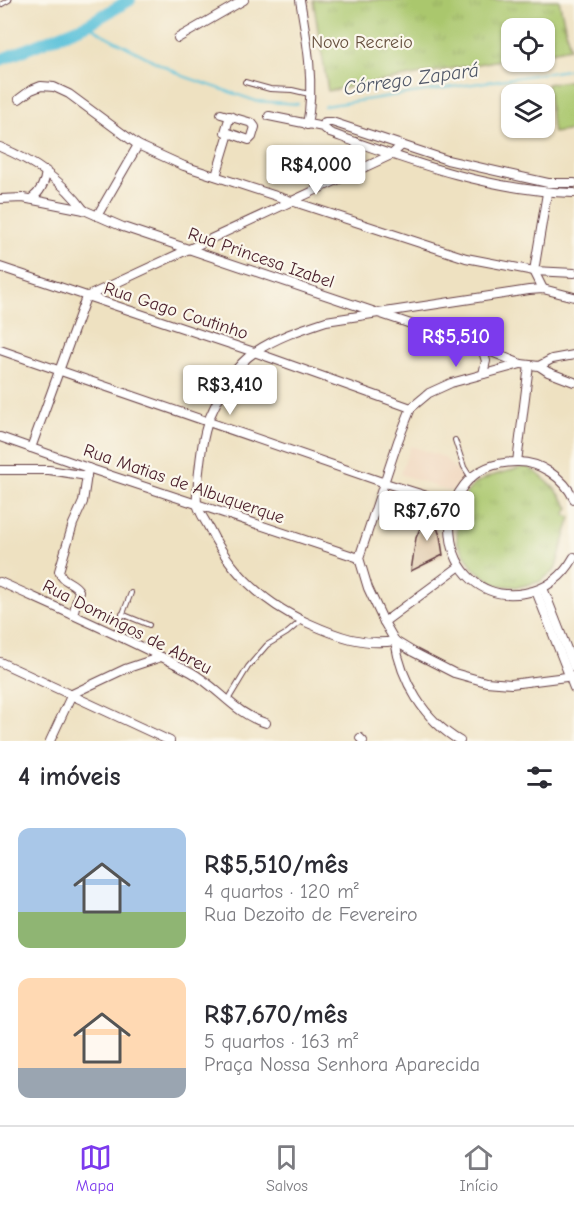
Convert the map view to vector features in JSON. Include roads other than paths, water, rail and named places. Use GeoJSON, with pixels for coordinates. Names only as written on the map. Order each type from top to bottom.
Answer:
{"type":"FeatureCollection","features":[{"type":"Feature","properties":{"kind":"street"},"geometry":{"type":"LineString","coordinates":[[178,38],[244,0]]}},
{"type":"Feature","properties":{"kind":"street"},"geometry":{"type":"LineString","coordinates":[[300,0],[310,73],[307,125]]}},
{"type":"Feature","properties":{"kind":"street"},"geometry":{"type":"LineString","coordinates":[[20,99],[31,90],[41,86],[54,87],[69,94],[138,145],[169,160],[216,177],[466,258],[534,271],[574,273]]}},
{"type":"Feature","properties":{"kind":"street"},"geometry":{"type":"LineString","coordinates":[[216,129],[227,132],[251,139],[255,127],[252,123],[225,115],[227,132],[216,177]]}},
{"type":"Feature","properties":{"kind":"street"},"geometry":{"type":"LineString","coordinates":[[269,116],[323,127],[330,133],[443,172],[547,193],[574,194]]}},
{"type":"Feature","properties":{"kind":"street"},"geometry":{"type":"LineString","coordinates":[[323,127],[325,122],[332,122],[447,160],[548,183],[574,183]]}},
{"type":"Feature","properties":{"kind":"street"},"geometry":{"type":"LineString","coordinates":[[355,142],[362,162],[356,172]]}},
{"type":"Feature","properties":{"kind":"street"},"geometry":{"type":"LineString","coordinates":[[97,216],[138,145]]}},
{"type":"Feature","properties":{"kind":"street"},"geometry":{"type":"LineString","coordinates":[[31,448],[86,297],[356,172],[391,155],[402,145]]}},
{"type":"Feature","properties":{"kind":"street"},"geometry":{"type":"LineString","coordinates":[[0,147],[31,160],[46,171],[84,210]]}},
{"type":"Feature","properties":{"kind":"street"},"geometry":{"type":"LineString","coordinates":[[470,177],[472,166]]}},
{"type":"Feature","properties":{"kind":"street"},"geometry":{"type":"LineString","coordinates":[[31,199],[44,185],[46,171]]}},
{"type":"Feature","properties":{"kind":"street"},"geometry":{"type":"LineString","coordinates":[[543,289],[534,271],[547,193]]}},
{"type":"Feature","properties":{"kind":"street","name":"Rua Princesa Izabel"},"geometry":{"type":"LineString","coordinates":[[0,200],[31,199],[84,210],[189,250],[482,348],[525,365],[539,366],[574,382]]}},
{"type":"Feature","properties":{"kind":"street","name":"Rua Gago Coutinho"},"geometry":{"type":"LineString","coordinates":[[0,267],[254,352],[411,408]]}},
{"type":"Feature","properties":{"kind":"street"},"geometry":{"type":"LineString","coordinates":[[572,677],[511,684],[476,680],[431,662],[395,641],[374,643],[331,634],[302,620],[266,598],[242,579],[217,546],[197,504],[202,442],[207,422],[229,379],[254,352],[318,323],[348,316],[543,289],[574,297]]}},
{"type":"Feature","properties":{"kind":"street"},"geometry":{"type":"LineString","coordinates":[[482,348],[486,361],[483,374]]}},
{"type":"Feature","properties":{"kind":"street"},"geometry":{"type":"LineString","coordinates":[[0,350],[385,483],[453,504]]}},
{"type":"Feature","properties":{"kind":"street"},"geometry":{"type":"LineString","coordinates":[[539,366],[552,359],[574,355]]}},
{"type":"Feature","properties":{"kind":"street"},"geometry":{"type":"LineString","coordinates":[[460,741],[434,722],[416,697],[400,663],[395,641],[368,588],[360,558],[411,408],[429,393],[483,374],[525,365],[517,462]]}},
{"type":"Feature","properties":{"kind":"street","name":"Rua Matias de Albuquerque"},"geometry":{"type":"LineString","coordinates":[[0,437],[88,472],[197,504],[360,558]]}},
{"type":"Feature","properties":{"kind":"street"},"geometry":{"type":"LineString","coordinates":[[574,499],[562,482],[549,471],[534,464],[517,462],[496,464],[471,477],[463,487],[453,504],[448,526],[451,547],[460,566],[475,582],[494,591],[515,595],[539,590],[557,579],[574,557]]}},
{"type":"Feature","properties":{"kind":"street"},"geometry":{"type":"LineString","coordinates":[[0,470],[88,472],[83,502],[73,524],[59,571],[61,578],[77,586],[80,591],[73,615]]}},
{"type":"Feature","properties":{"kind":"street"},"geometry":{"type":"LineString","coordinates":[[384,622],[460,566]]}},
{"type":"Feature","properties":{"kind":"street","name":"Rua Domingos de Abreu"},"geometry":{"type":"LineString","coordinates":[[0,582],[193,673],[252,718],[266,723]]}},
{"type":"Feature","properties":{"kind":"street"},"geometry":{"type":"LineString","coordinates":[[539,590],[574,667]]}},
{"type":"Feature","properties":{"kind":"street"},"geometry":{"type":"LineString","coordinates":[[539,590],[572,677],[574,688]]}},
{"type":"Feature","properties":{"kind":"street"},"geometry":{"type":"LineString","coordinates":[[50,741],[72,694],[125,669],[161,657]]}},
{"type":"Feature","properties":{"kind":"street"},"geometry":{"type":"LineString","coordinates":[[0,662],[170,741]]}},
{"type":"Feature","properties":{"kind":"lane"},"geometry":{"type":"LineString","coordinates":[[1,4],[9,0]]}},
{"type":"Feature","properties":{"kind":"lane"},"geometry":{"type":"LineString","coordinates":[[245,82],[270,89],[292,90],[310,95]]}},
{"type":"Feature","properties":{"kind":"lane"},"geometry":{"type":"LineString","coordinates":[[455,440],[464,467],[471,477]]}},
{"type":"Feature","properties":{"kind":"lane"},"geometry":{"type":"LineString","coordinates":[[114,635],[131,592]]}},
{"type":"Feature","properties":{"kind":"lane"},"geometry":{"type":"LineString","coordinates":[[122,614],[149,625]]}},
{"type":"Feature","properties":{"kind":"lane"},"geometry":{"type":"LineString","coordinates":[[228,700],[248,667],[267,645],[287,633],[302,620]]}},
{"type":"Feature","properties":{"kind":"waterway"},"geometry":{"type":"LineString","coordinates":[[0,60],[88,24],[130,0]]}},
{"type":"Feature","properties":{"kind":"waterway","name":"Córrego Zapará"},"geometry":{"type":"LineString","coordinates":[[88,24],[104,35],[183,76],[256,101],[298,104]]}},
{"type":"Feature","properties":{"kind":"waterway","name":"Córrego Zapará"},"geometry":{"type":"LineString","coordinates":[[324,106],[574,69]]}},
{"type":"Feature","properties":{"kind":"park label","name":"Novo Recreio"},"geometry":{"type":"Point","coordinates":[362,42]}}]}
